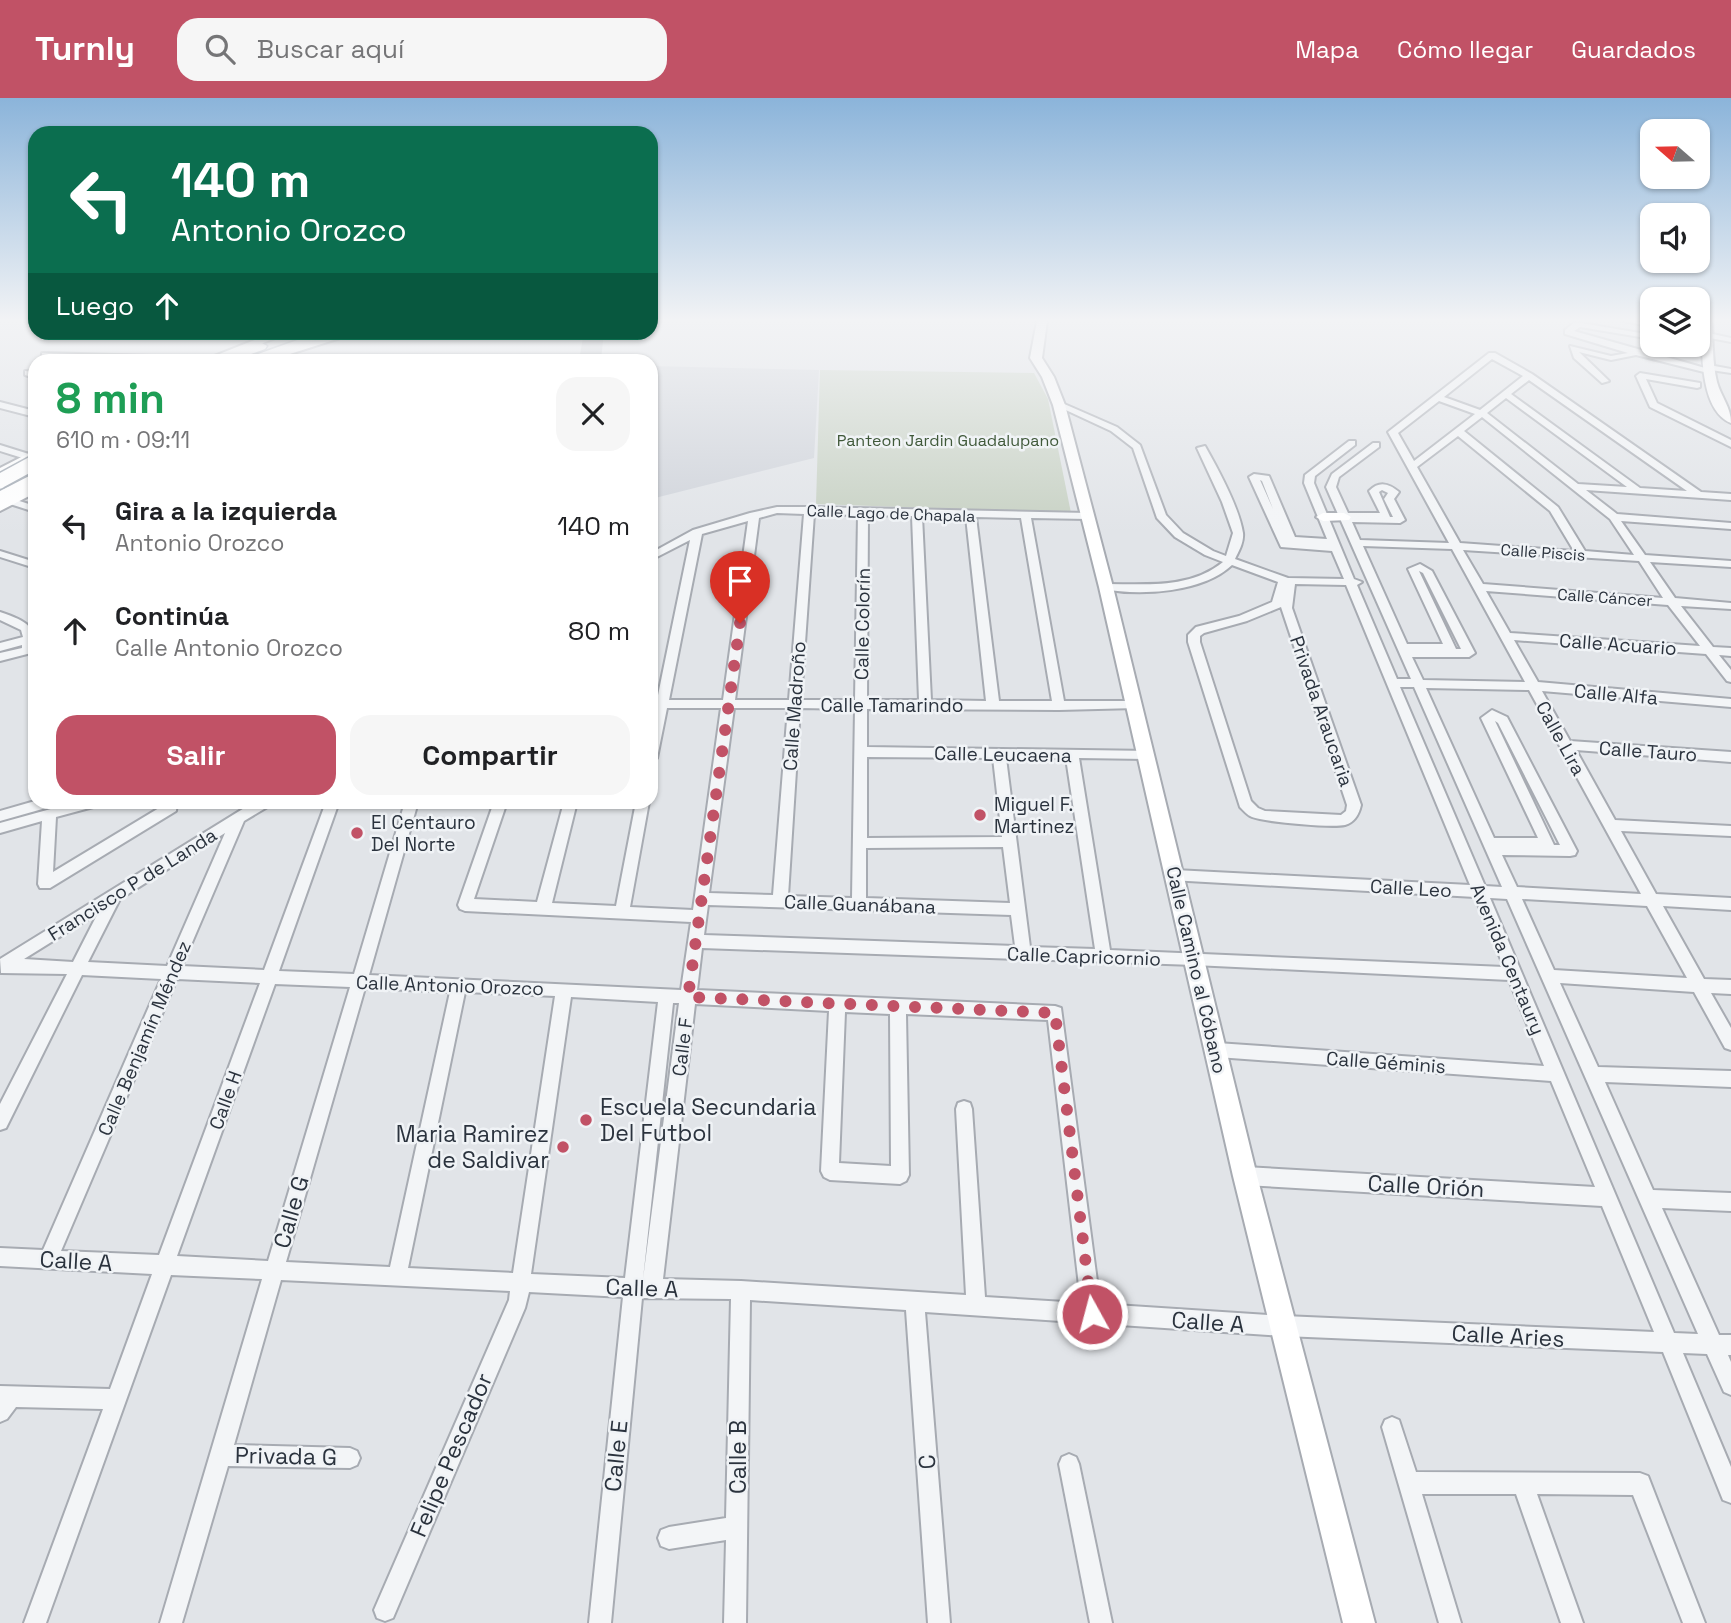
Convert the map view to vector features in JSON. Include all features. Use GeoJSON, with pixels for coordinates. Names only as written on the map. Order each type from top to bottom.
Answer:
{"type":"FeatureCollection","features":[{"type":"Feature","properties":{"kind":"main road"},"geometry":{"type":"LineString","coordinates":[[2,495],[28,474]]}},
{"type":"Feature","properties":{"kind":"street","name":"Calle Camino al Cóbano"},"geometry":{"type":"LineString","coordinates":[[1053,392],[1106,587],[1245,1175],[1359,1623]]}},
{"type":"Feature","properties":{"kind":"street"},"geometry":{"type":"LineString","coordinates":[[1437,397],[1443,392]]}},
{"type":"Feature","properties":{"kind":"street"},"geometry":{"type":"LineString","coordinates":[[1413,466],[1511,392]]}},
{"type":"Feature","properties":{"kind":"street"},"geometry":{"type":"LineString","coordinates":[[1552,392],[1699,495]]}},
{"type":"Feature","properties":{"kind":"street"},"geometry":{"type":"LineString","coordinates":[[1647,392],[1653,405],[1731,444]]}},
{"type":"Feature","properties":{"kind":"street"},"geometry":{"type":"LineString","coordinates":[[1702,392],[1715,417],[1731,432]]}},
{"type":"Feature","properties":{"kind":"street"},"geometry":{"type":"LineString","coordinates":[[1712,392],[1731,419]]}},
{"type":"Feature","properties":{"kind":"street"},"geometry":{"type":"LineString","coordinates":[[1507,396],[1638,491]]}},
{"type":"Feature","properties":{"kind":"street"},"geometry":{"type":"LineString","coordinates":[[1437,397],[1483,414],[1614,517],[1672,602],[1731,678]]}},
{"type":"Feature","properties":{"kind":"street","name":"Calle Lira"},"geometry":{"type":"LineString","coordinates":[[1437,397],[1393,432],[1731,1043]]}},
{"type":"Feature","properties":{"kind":"street"},"geometry":{"type":"LineString","coordinates":[[0,405],[28,412]]}},
{"type":"Feature","properties":{"kind":"street"},"geometry":{"type":"LineString","coordinates":[[1061,414],[1114,429],[1137,447],[1161,516],[1179,535],[1209,553],[1287,581],[1373,583]]}},
{"type":"Feature","properties":{"kind":"street"},"geometry":{"type":"LineString","coordinates":[[1061,414],[1114,429]]}},
{"type":"Feature","properties":{"kind":"street"},"geometry":{"type":"LineString","coordinates":[[1459,432],[1554,509],[1582,555]]}},
{"type":"Feature","properties":{"kind":"street","name":"Avenida Centaury"},"geometry":{"type":"LineString","coordinates":[[1352,443],[1310,475],[1309,483],[1731,1492]]}},
{"type":"Feature","properties":{"kind":"street","name":"Avenida Centaury"},"geometry":{"type":"LineString","coordinates":[[1377,445],[1331,481],[1331,487],[1648,1199],[1722,1345],[1731,1385]]}},
{"type":"Feature","properties":{"kind":"street"},"geometry":{"type":"LineString","coordinates":[[0,448],[28,465]]}},
{"type":"Feature","properties":{"kind":"street"},"geometry":{"type":"LineString","coordinates":[[1106,587],[1156,587],[1198,582],[1222,571],[1231,562],[1239,535],[1202,448]]}},
{"type":"Feature","properties":{"kind":"street"},"geometry":{"type":"LineString","coordinates":[[0,473],[28,470]]}},
{"type":"Feature","properties":{"kind":"street"},"geometry":{"type":"LineString","coordinates":[[1254,477],[1266,478],[1291,540],[1335,545],[1285,545],[1254,477]]}},
{"type":"Feature","properties":{"kind":"street"},"geometry":{"type":"LineString","coordinates":[[1323,517],[1385,516],[1374,491],[1381,486],[1394,492],[1389,499],[1400,520],[1343,517]]}},
{"type":"Feature","properties":{"kind":"street"},"geometry":{"type":"LineString","coordinates":[[1579,487],[1731,497]]}},
{"type":"Feature","properties":{"kind":"street"},"geometry":{"type":"LineString","coordinates":[[2,495],[28,506]]}},
{"type":"Feature","properties":{"kind":"street","name":"Calle Lago de Chapala"},"geometry":{"type":"LineString","coordinates":[[658,553],[697,532],[777,509],[1088,516]]}},
{"type":"Feature","properties":{"kind":"street","name":"Calle Madroño"},"geometry":{"type":"LineString","coordinates":[[780,901],[809,510]]}},
{"type":"Feature","properties":{"kind":"street","name":"Calle Colorín"},"geometry":{"type":"LineString","coordinates":[[859,904],[863,512]]}},
{"type":"Feature","properties":{"kind":"street"},"geometry":{"type":"LineString","coordinates":[[917,513],[925,705]]}},
{"type":"Feature","properties":{"kind":"street","name":"Calle F"},"geometry":{"type":"LineString","coordinates":[[643,1289],[688,997],[754,515]]}},
{"type":"Feature","properties":{"kind":"street"},"geometry":{"type":"LineString","coordinates":[[971,515],[993,705]]}},
{"type":"Feature","properties":{"kind":"street"},"geometry":{"type":"LineString","coordinates":[[1026,516],[1059,706]]}},
{"type":"Feature","properties":{"kind":"street"},"geometry":{"type":"LineString","coordinates":[[1614,517],[1731,526]]}},
{"type":"Feature","properties":{"kind":"street"},"geometry":{"type":"LineString","coordinates":[[658,696],[697,532]]}},
{"type":"Feature","properties":{"kind":"street","name":"Calle Piscis"},"geometry":{"type":"LineString","coordinates":[[1355,543],[1456,546],[1731,564]]}},
{"type":"Feature","properties":{"kind":"street"},"geometry":{"type":"LineString","coordinates":[[0,554],[28,563]]}},
{"type":"Feature","properties":{"kind":"street"},"geometry":{"type":"LineString","coordinates":[[1420,567],[1427,571],[1469,653],[1403,650],[1451,648],[1413,569],[1420,567]]}},
{"type":"Feature","properties":{"kind":"street"},"geometry":{"type":"LineString","coordinates":[[1282,606],[1287,581]]}},
{"type":"Feature","properties":{"kind":"street","name":"Calle Cáncer"},"geometry":{"type":"LineString","coordinates":[[1479,587],[1731,606]]}},
{"type":"Feature","properties":{"kind":"street","name":"Privada Araucaria"},"geometry":{"type":"LineString","coordinates":[[1282,606],[1354,805],[1352,814],[1343,820],[1265,816],[1253,812],[1245,803],[1194,642],[1194,635],[1200,630],[1282,606]]}},
{"type":"Feature","properties":{"kind":"street"},"geometry":{"type":"LineString","coordinates":[[0,616],[24,625],[28,634]]}},
{"type":"Feature","properties":{"kind":"street","name":"Calle Acuario"},"geometry":{"type":"LineString","coordinates":[[1506,636],[1731,652]]}},
{"type":"Feature","properties":{"kind":"street"},"geometry":{"type":"LineString","coordinates":[[0,647],[28,644]]}},
{"type":"Feature","properties":{"kind":"street"},"geometry":{"type":"LineString","coordinates":[[0,657],[28,646]]}},
{"type":"Feature","properties":{"kind":"street","name":"Calle Alfa"},"geometry":{"type":"LineString","coordinates":[[1392,683],[1533,686],[1731,703]]}},
{"type":"Feature","properties":{"kind":"street","name":"Calle Tamarindo"},"geometry":{"type":"LineString","coordinates":[[658,704],[1133,705]]}},
{"type":"Feature","properties":{"kind":"street"},"geometry":{"type":"LineString","coordinates":[[1492,714],[1503,720],[1570,851],[1490,846],[1548,844],[1486,718],[1492,714]]}},
{"type":"Feature","properties":{"kind":"street","name":"Calle Tauro"},"geometry":{"type":"LineString","coordinates":[[1565,745],[1731,757]]}},
{"type":"Feature","properties":{"kind":"street","name":"Calle Leucaena"},"geometry":{"type":"LineString","coordinates":[[861,752],[1146,754]]}},
{"type":"Feature","properties":{"kind":"street"},"geometry":{"type":"LineString","coordinates":[[999,754],[1023,954]]}},
{"type":"Feature","properties":{"kind":"street"},"geometry":{"type":"LineString","coordinates":[[1072,755],[1104,956]]}},
{"type":"Feature","properties":{"kind":"street"},"geometry":{"type":"LineString","coordinates":[[0,816],[43,809]]}},
{"type":"Feature","properties":{"kind":"street"},"geometry":{"type":"LineString","coordinates":[[0,828],[47,809]]}},
{"type":"Feature","properties":{"kind":"street"},"geometry":{"type":"LineString","coordinates":[[49,809],[44,884],[168,809]]}},
{"type":"Feature","properties":{"kind":"street","name":"Francisco P de Landa"},"geometry":{"type":"LineString","coordinates":[[1,966],[252,809]]}},
{"type":"Feature","properties":{"kind":"street","name":"Calle H"},"geometry":{"type":"LineString","coordinates":[[35,1623],[330,809]]}},
{"type":"Feature","properties":{"kind":"street","name":"Calle G"},"geometry":{"type":"LineString","coordinates":[[171,1623],[410,809]]}},
{"type":"Feature","properties":{"kind":"street"},"geometry":{"type":"LineString","coordinates":[[497,809],[465,905],[698,916]]}},
{"type":"Feature","properties":{"kind":"street"},"geometry":{"type":"LineString","coordinates":[[542,909],[569,809]]}},
{"type":"Feature","properties":{"kind":"street"},"geometry":{"type":"LineString","coordinates":[[622,912],[642,809]]}},
{"type":"Feature","properties":{"kind":"street","name":"Calle Benjamín Méndez"},"geometry":{"type":"LineString","coordinates":[[48,1259],[239,817]]}},
{"type":"Feature","properties":{"kind":"street"},"geometry":{"type":"LineString","coordinates":[[1610,825],[1731,831]]}},
{"type":"Feature","properties":{"kind":"street"},"geometry":{"type":"LineString","coordinates":[[860,843],[1009,842]]}},
{"type":"Feature","properties":{"kind":"street","name":"Calle Leo"},"geometry":{"type":"LineString","coordinates":[[1175,876],[1731,904]]}},
{"type":"Feature","properties":{"kind":"street"},"geometry":{"type":"LineString","coordinates":[[0,1122],[114,896]]}},
{"type":"Feature","properties":{"kind":"street","name":"Calle Guanábana"},"geometry":{"type":"LineString","coordinates":[[701,899],[1018,909]]}},
{"type":"Feature","properties":{"kind":"street","name":"Calle Capricornio"},"geometry":{"type":"LineString","coordinates":[[695,941],[1194,959],[1514,974]]}},
{"type":"Feature","properties":{"kind":"street","name":"Calle Antonio Orozco"},"geometry":{"type":"LineString","coordinates":[[1,966],[1055,1013],[1092,1314]]}},
{"type":"Feature","properties":{"kind":"street"},"geometry":{"type":"LineString","coordinates":[[1548,976],[1731,987]]}},
{"type":"Feature","properties":{"kind":"street"},"geometry":{"type":"LineString","coordinates":[[397,1277],[459,985]]}},
{"type":"Feature","properties":{"kind":"street","name":"Felipe Pescador"},"geometry":{"type":"LineString","coordinates":[[385,1610],[519,1292],[564,990]]}},
{"type":"Feature","properties":{"kind":"street","name":"Calle F"},"geometry":{"type":"LineString","coordinates":[[643,1289],[666,996]]}},
{"type":"Feature","properties":{"kind":"street"},"geometry":{"type":"LineString","coordinates":[[836,1005],[830,1171],[900,1174],[898,1008]]}},
{"type":"Feature","properties":{"kind":"street","name":"Calle Géminis"},"geometry":{"type":"LineString","coordinates":[[1217,1050],[1556,1074]]}},
{"type":"Feature","properties":{"kind":"street"},"geometry":{"type":"LineString","coordinates":[[1592,1074],[1731,1079]]}},
{"type":"Feature","properties":{"kind":"street"},"geometry":{"type":"LineString","coordinates":[[964,1109],[976,1305]]}},
{"type":"Feature","properties":{"kind":"street","name":"Calle Orión"},"geometry":{"type":"LineString","coordinates":[[1245,1175],[1608,1197]]}},
{"type":"Feature","properties":{"kind":"street"},"geometry":{"type":"LineString","coordinates":[[1648,1199],[1731,1202]]}},
{"type":"Feature","properties":{"kind":"street","name":"Calle A"},"geometry":{"type":"LineString","coordinates":[[0,1257],[397,1277],[519,1292],[741,1290],[1284,1326]]}},
{"type":"Feature","properties":{"kind":"street","name":"Calle E"},"geometry":{"type":"LineString","coordinates":[[600,1623],[643,1289]]}},
{"type":"Feature","properties":{"kind":"street","name":"Calle B"},"geometry":{"type":"LineString","coordinates":[[735,1623],[741,1290]]}},
{"type":"Feature","properties":{"kind":"street","name":"C"},"geometry":{"type":"LineString","coordinates":[[915,1302],[939,1623]]}},
{"type":"Feature","properties":{"kind":"street","name":"Calle Aries"},"geometry":{"type":"LineString","coordinates":[[1284,1326],[1722,1345]]}},
{"type":"Feature","properties":{"kind":"street"},"geometry":{"type":"LineString","coordinates":[[4,1402],[116,1399]]}},
{"type":"Feature","properties":{"kind":"street"},"geometry":{"type":"LineString","coordinates":[[1391,1427],[1450,1623]]}},
{"type":"Feature","properties":{"kind":"street","name":"Privada G"},"geometry":{"type":"LineString","coordinates":[[221,1455],[350,1458]]}},
{"type":"Feature","properties":{"kind":"street"},"geometry":{"type":"LineString","coordinates":[[1069,1465],[1101,1623]]}},
{"type":"Feature","properties":{"kind":"street"},"geometry":{"type":"LineString","coordinates":[[1408,1483],[1640,1485],[1693,1623]]}},
{"type":"Feature","properties":{"kind":"street"},"geometry":{"type":"LineString","coordinates":[[1523,1483],[1572,1623]]}},
{"type":"Feature","properties":{"kind":"street"},"geometry":{"type":"LineString","coordinates":[[669,1538],[737,1527]]}},
{"type":"Feature","properties":{"kind":"shaded area"},"geometry":{"type":"Polygon","coordinates":[[[658,392],[818,392],[814,458],[658,497],[658,392]]]}},
{"type":"Feature","properties":{"kind":"green space","name":"Panteon Jardin Guadalupano"},"geometry":{"type":"Polygon","coordinates":[[[819,392],[1044,392],[1048,399],[1071,513],[816,504],[819,392]]]}},
{"type":"Feature","properties":{"kind":"place","name":"Miguel F. Martinez"},"geometry":{"type":"Point","coordinates":[980,815]}},
{"type":"Feature","properties":{"kind":"place","name":"El Centauro Del Norte"},"geometry":{"type":"Point","coordinates":[357,833]}},
{"type":"Feature","properties":{"kind":"place","name":"Escuela Secundaria Del Futbol"},"geometry":{"type":"Point","coordinates":[586,1120]}},
{"type":"Feature","properties":{"kind":"place","name":"Maria Ramirez de Saldivar"},"geometry":{"type":"Point","coordinates":[563,1147]}},
{"type":"Feature","properties":{"kind":"route"},"geometry":{"type":"LineString","coordinates":[[740,623],[688,997],[1055,1013],[1092,1314]]}}]}
